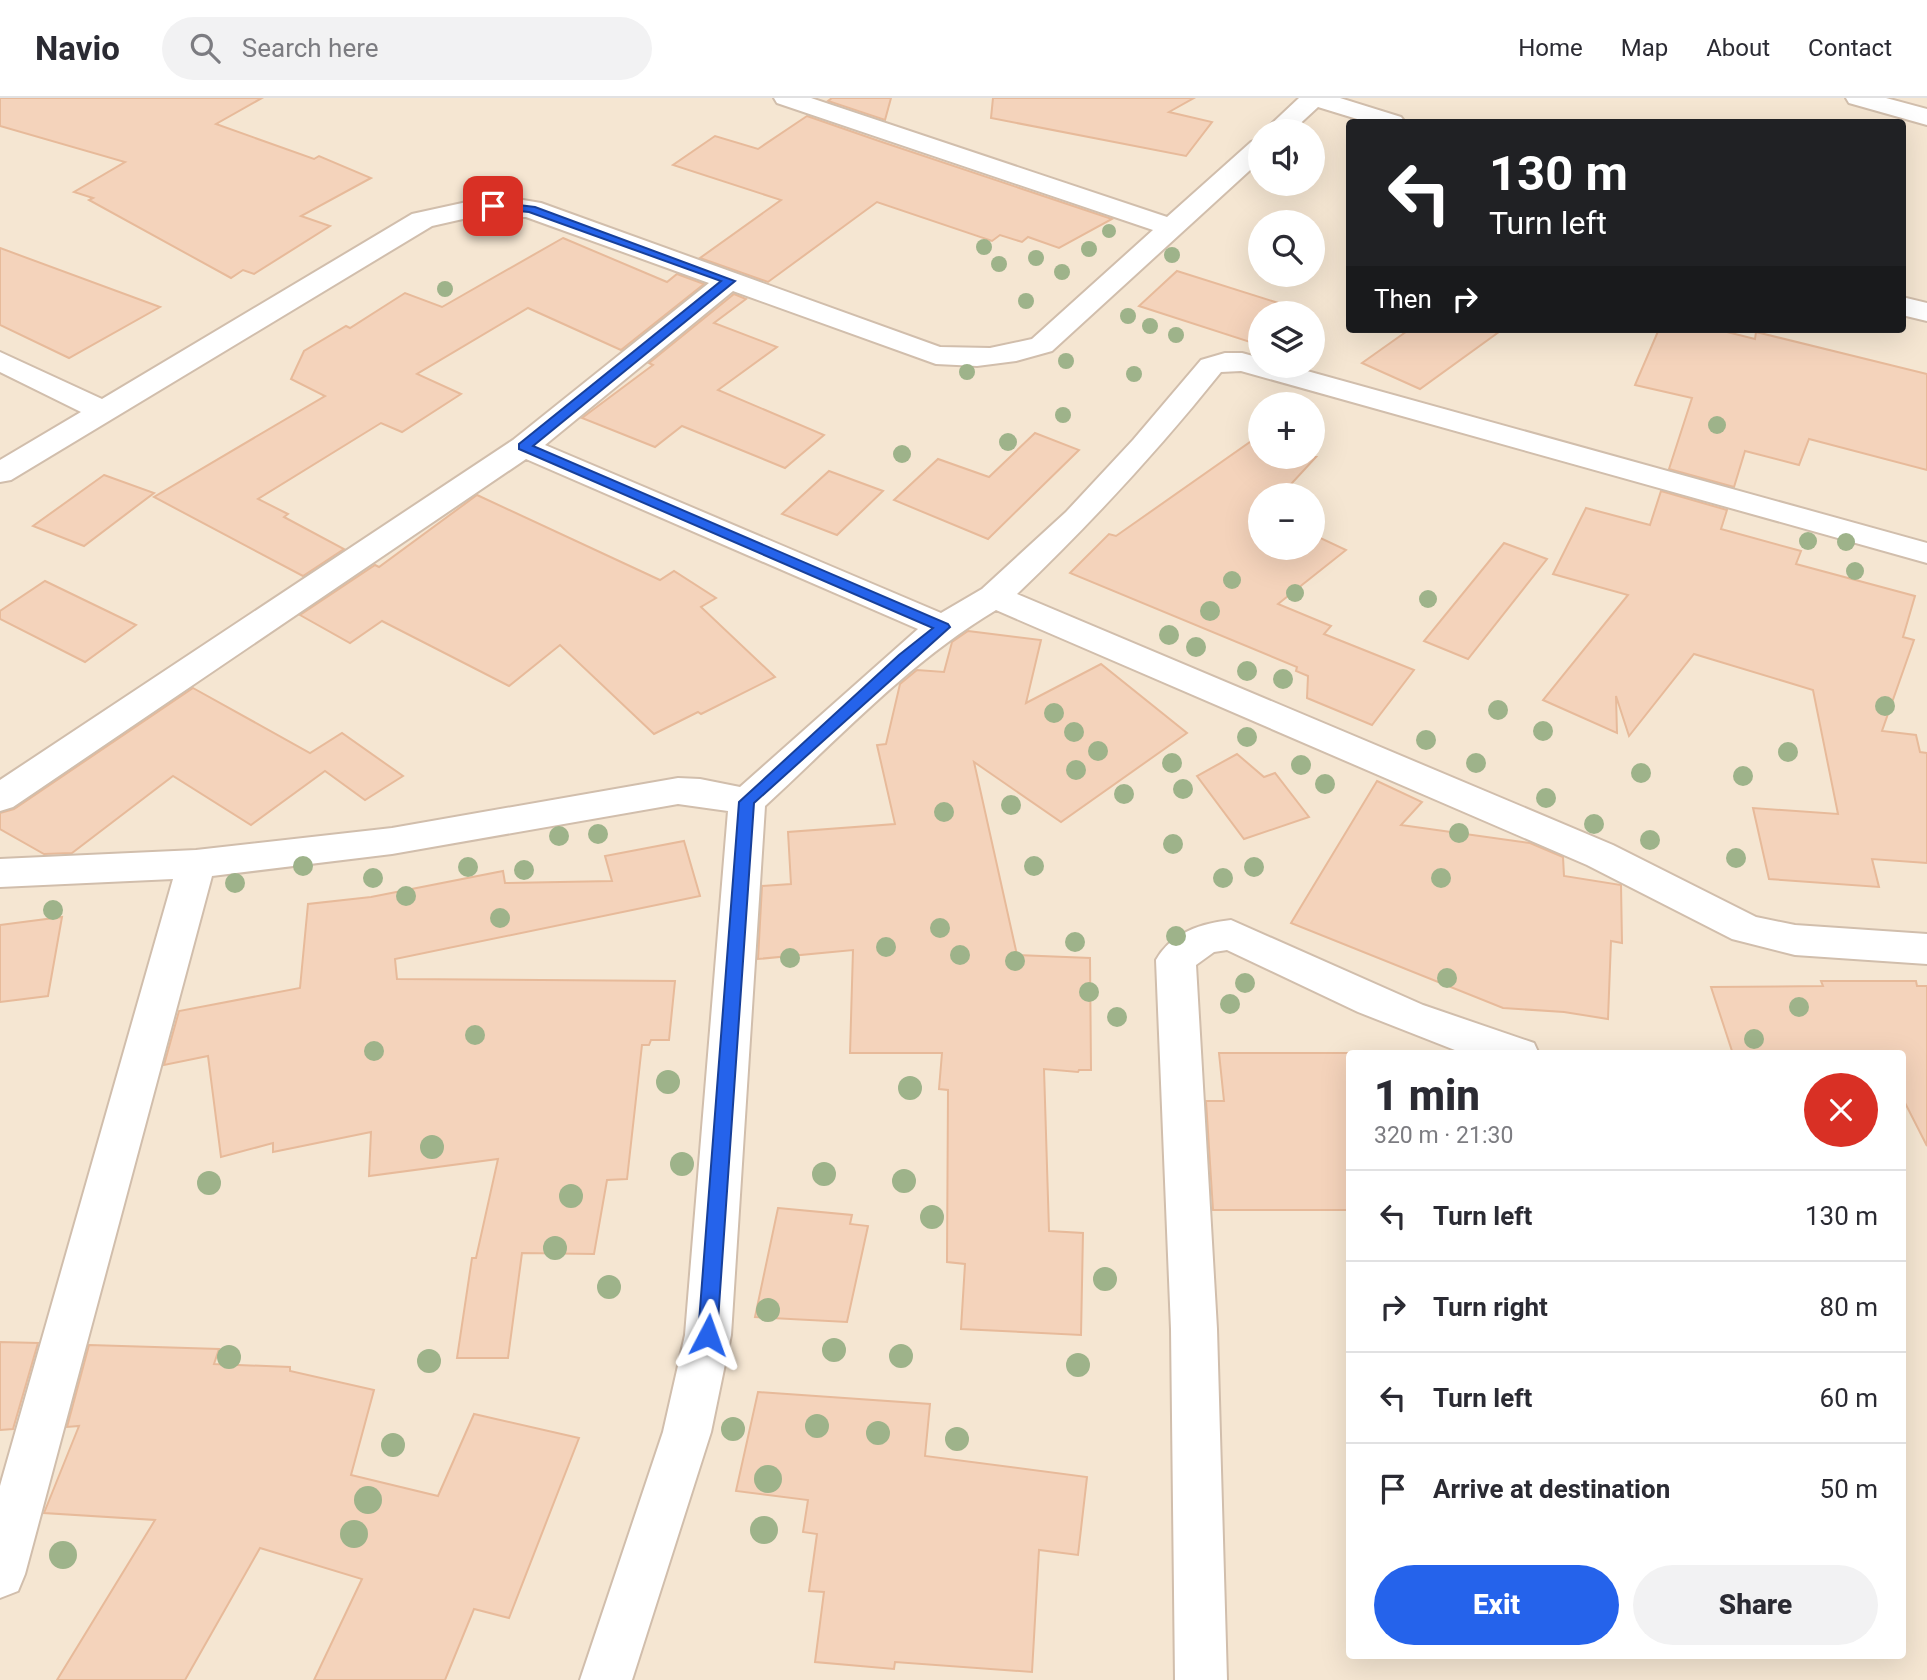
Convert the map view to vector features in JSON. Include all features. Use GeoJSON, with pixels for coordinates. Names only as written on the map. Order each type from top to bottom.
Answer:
{"type":"FeatureCollection","features":[{"type":"Feature","properties":{"kind":"street"},"geometry":{"type":"LineString","coordinates":[[786,98],[1171,228]]}},
{"type":"Feature","properties":{"kind":"street"},"geometry":{"type":"LineString","coordinates":[[1290,119],[1314,98],[1382,119]]}},
{"type":"Feature","properties":{"kind":"street"},"geometry":{"type":"LineString","coordinates":[[1858,98],[1905,119]]}},
{"type":"Feature","properties":{"kind":"street"},"geometry":{"type":"LineString","coordinates":[[1906,119],[1923,127]]}},
{"type":"Feature","properties":{"kind":"street"},"geometry":{"type":"LineString","coordinates":[[0,473],[422,220],[450,211],[507,205],[531,209],[936,355],[974,359],[1014,355],[1042,345],[1248,158]]}},
{"type":"Feature","properties":{"kind":"street"},"geometry":{"type":"LineString","coordinates":[[0,798],[524,447],[729,281]]}},
{"type":"Feature","properties":{"kind":"street"},"geometry":{"type":"LineString","coordinates":[[1906,307],[1927,312]]}},
{"type":"Feature","properties":{"kind":"street"},"geometry":{"type":"LineString","coordinates":[[0,361],[103,411]]}},
{"type":"Feature","properties":{"kind":"street"},"geometry":{"type":"LineString","coordinates":[[606,1680],[687,1432],[708,1335],[747,802],[904,658],[943,627],[994,597],[1076,519],[1144,447],[1211,366],[1225,362],[1241,362],[1927,553]]}},
{"type":"Feature","properties":{"kind":"street"},"geometry":{"type":"LineString","coordinates":[[524,447],[943,627]]}},
{"type":"Feature","properties":{"kind":"street"},"geometry":{"type":"LineString","coordinates":[[994,597],[1600,855],[1746,929],[1794,940],[1927,949]]}},
{"type":"Feature","properties":{"kind":"street"},"geometry":{"type":"LineString","coordinates":[[0,873],[196,864],[392,841],[678,791],[699,792],[747,802]]}},
{"type":"Feature","properties":{"kind":"street"},"geometry":{"type":"LineString","coordinates":[[0,1574],[196,864]]}},
{"type":"Feature","properties":{"kind":"street"},"geometry":{"type":"LineString","coordinates":[[1201,1680],[1194,1329],[1175,960],[1200,941],[1231,935],[1398,1013],[1505,1050]]}},
{"type":"Feature","properties":{"kind":"shaded area"},"geometry":{"type":"Polygon","coordinates":[[[0,98],[1927,98],[1927,1680],[0,1680],[0,98]]]}},
{"type":"Feature","properties":{"kind":"building"},"geometry":{"type":"Polygon","coordinates":[[[0,98],[262,98],[216,124],[314,159],[319,156],[371,178],[301,216],[330,226],[254,274],[243,270],[231,278],[89,200],[93,198],[74,192],[125,162],[0,126],[0,98]]]}},
{"type":"Feature","properties":{"kind":"building"},"geometry":{"type":"Polygon","coordinates":[[[832,98],[891,98],[885,120],[828,101],[832,98]]]}},
{"type":"Feature","properties":{"kind":"building"},"geometry":{"type":"Polygon","coordinates":[[[993,98],[1194,98],[1169,112],[1212,122],[1186,156],[991,118],[993,98]]]}},
{"type":"Feature","properties":{"kind":"building"},"geometry":{"type":"Polygon","coordinates":[[[807,116],[1112,219],[1059,248],[1028,237],[1022,242],[1000,235],[992,241],[877,202],[768,282],[700,258],[781,200],[673,165],[715,136],[758,149],[807,116]]]}},
{"type":"Feature","properties":{"kind":"building"},"geometry":{"type":"Polygon","coordinates":[[[563,238],[667,282],[677,274],[704,284],[621,350],[528,308],[417,374],[461,394],[402,432],[381,423],[258,499],[288,514],[284,517],[344,549],[303,576],[154,497],[325,396],[291,379],[304,351],[346,326],[350,328],[405,293],[442,307],[563,238]]]}},
{"type":"Feature","properties":{"kind":"building"},"geometry":{"type":"Polygon","coordinates":[[[0,248],[160,307],[69,358],[0,325],[0,248]]]}},
{"type":"Feature","properties":{"kind":"building"},"geometry":{"type":"Polygon","coordinates":[[[1177,271],[1272,301],[1248,301],[1248,341],[1139,306],[1177,271]]]}},
{"type":"Feature","properties":{"kind":"building"},"geometry":{"type":"Polygon","coordinates":[[[734,294],[746,299],[714,323],[777,347],[718,390],[824,435],[785,468],[682,426],[655,447],[582,418],[653,365],[649,363],[734,294]]]}},
{"type":"Feature","properties":{"kind":"building"},"geometry":{"type":"Polygon","coordinates":[[[1404,333],[1497,333],[1420,389],[1362,363],[1404,333]]]}},
{"type":"Feature","properties":{"kind":"building"},"geometry":{"type":"Polygon","coordinates":[[[1657,333],[1731,333],[1755,339],[1756,333],[1760,333],[1927,374],[1927,470],[1809,439],[1799,465],[1745,451],[1734,487],[1669,469],[1692,398],[1635,385],[1657,333]]]}},
{"type":"Feature","properties":{"kind":"building"},"geometry":{"type":"Polygon","coordinates":[[[1035,433],[1079,450],[988,539],[894,500],[938,459],[989,477],[1035,433]]]}},
{"type":"Feature","properties":{"kind":"building"},"geometry":{"type":"Polygon","coordinates":[[[1248,443],[1248,469],[1305,469],[1292,483],[1248,483],[1248,560],[1325,560],[1325,540],[1346,550],[1278,604],[1331,626],[1324,634],[1414,670],[1372,725],[1307,698],[1308,676],[1296,671],[1297,667],[1070,573],[1109,534],[1116,536],[1248,443]]]}},
{"type":"Feature","properties":{"kind":"building"},"geometry":{"type":"Polygon","coordinates":[[[829,471],[883,491],[837,535],[782,514],[829,471]]]}},
{"type":"Feature","properties":{"kind":"building"},"geometry":{"type":"Polygon","coordinates":[[[104,475],[154,493],[84,546],[33,526],[104,475]]]}},
{"type":"Feature","properties":{"kind":"building"},"geometry":{"type":"Polygon","coordinates":[[[1661,491],[1727,510],[1721,529],[1801,551],[1796,564],[1915,596],[1903,637],[1914,640],[1882,731],[1916,735],[1920,752],[1927,753],[1927,863],[1872,859],[1879,887],[1769,879],[1753,808],[1838,814],[1813,690],[1694,654],[1629,736],[1616,696],[1617,733],[1543,700],[1628,595],[1553,574],[1586,508],[1650,525],[1661,491]]]}},
{"type":"Feature","properties":{"kind":"building"},"geometry":{"type":"Polygon","coordinates":[[[477,495],[660,580],[674,571],[716,598],[701,607],[775,677],[654,734],[560,645],[509,686],[382,621],[350,643],[300,615],[375,565],[379,567],[477,495]]]}},
{"type":"Feature","properties":{"kind":"building"},"geometry":{"type":"Polygon","coordinates":[[[1504,543],[1547,559],[1468,659],[1424,641],[1504,543]]]}},
{"type":"Feature","properties":{"kind":"building"},"geometry":{"type":"Polygon","coordinates":[[[45,581],[136,625],[85,662],[0,619],[0,611],[45,581]]]}},
{"type":"Feature","properties":{"kind":"building"},"geometry":{"type":"Polygon","coordinates":[[[968,631],[1041,640],[1026,703],[1101,664],[1187,733],[1061,822],[974,762],[1017,955],[1090,958],[1091,1070],[1078,1072],[1044,1069],[1049,1231],[1083,1233],[1081,1335],[961,1329],[965,1264],[947,1262],[948,1090],[939,1089],[942,1053],[850,1053],[853,950],[758,959],[762,886],[791,884],[788,832],[895,824],[877,745],[886,744],[900,684],[917,670],[944,672],[952,642],[968,631]]]}},
{"type":"Feature","properties":{"kind":"building"},"geometry":{"type":"Polygon","coordinates":[[[193,688],[310,753],[342,733],[403,776],[365,800],[325,771],[251,825],[173,776],[72,853],[44,854],[0,829],[0,813],[14,809],[193,688]]]}},
{"type":"Feature","properties":{"kind":"building"},"geometry":{"type":"Polygon","coordinates":[[[1237,754],[1264,777],[1275,773],[1309,817],[1244,839],[1197,776],[1237,754]]]}},
{"type":"Feature","properties":{"kind":"building"},"geometry":{"type":"Polygon","coordinates":[[[1377,781],[1422,802],[1401,825],[1530,843],[1563,857],[1564,876],[1621,885],[1622,943],[1611,941],[1608,1019],[1564,1012],[1503,1008],[1291,923],[1377,781]]]}},
{"type":"Feature","properties":{"kind":"building"},"geometry":{"type":"Polygon","coordinates":[[[684,841],[700,896],[395,959],[397,979],[675,981],[669,1040],[651,1040],[649,1045],[642,1045],[627,1179],[607,1180],[594,1254],[522,1253],[508,1358],[457,1358],[472,1258],[476,1258],[498,1159],[369,1176],[371,1132],[273,1152],[273,1143],[221,1157],[208,1056],[164,1065],[179,1011],[300,988],[308,904],[371,897],[503,871],[505,883],[612,881],[605,856],[684,841]]]}},
{"type":"Feature","properties":{"kind":"building"},"geometry":{"type":"Polygon","coordinates":[[[62,917],[48,996],[0,1002],[0,925],[62,917]]]}},
{"type":"Feature","properties":{"kind":"building"},"geometry":{"type":"Polygon","coordinates":[[[1821,981],[1916,981],[1917,986],[1927,986],[1927,1146],[1906,1105],[1906,1050],[1732,1050],[1711,987],[1823,986],[1821,981]]]}},
{"type":"Feature","properties":{"kind":"building"},"geometry":{"type":"Polygon","coordinates":[[[1219,1053],[1346,1053],[1346,1210],[1213,1210],[1206,1101],[1224,1101],[1219,1053]]]}},
{"type":"Feature","properties":{"kind":"building"},"geometry":{"type":"Polygon","coordinates":[[[778,1208],[852,1215],[850,1224],[868,1226],[847,1322],[755,1317],[778,1208]]]}},
{"type":"Feature","properties":{"kind":"building"},"geometry":{"type":"Polygon","coordinates":[[[0,1342],[38,1343],[13,1429],[0,1430],[0,1342]]]}},
{"type":"Feature","properties":{"kind":"building"},"geometry":{"type":"Polygon","coordinates":[[[89,1345],[219,1349],[214,1364],[290,1367],[290,1371],[374,1390],[351,1475],[438,1496],[474,1414],[579,1438],[509,1618],[474,1609],[445,1680],[314,1680],[362,1579],[260,1548],[185,1680],[57,1680],[155,1520],[44,1513],[79,1426],[67,1427],[89,1345]]]}},
{"type":"Feature","properties":{"kind":"building"},"geometry":{"type":"Polygon","coordinates":[[[758,1392],[930,1404],[925,1456],[1087,1477],[1078,1555],[1039,1550],[1032,1672],[895,1662],[894,1669],[815,1662],[824,1592],[809,1591],[817,1534],[803,1532],[808,1500],[736,1491],[758,1392]]]}},
{"type":"Feature","properties":{"kind":"route"},"geometry":{"type":"LineString","coordinates":[[493,206],[531,209],[729,281],[524,447],[943,627],[904,658],[747,802],[708,1335]]}}]}
